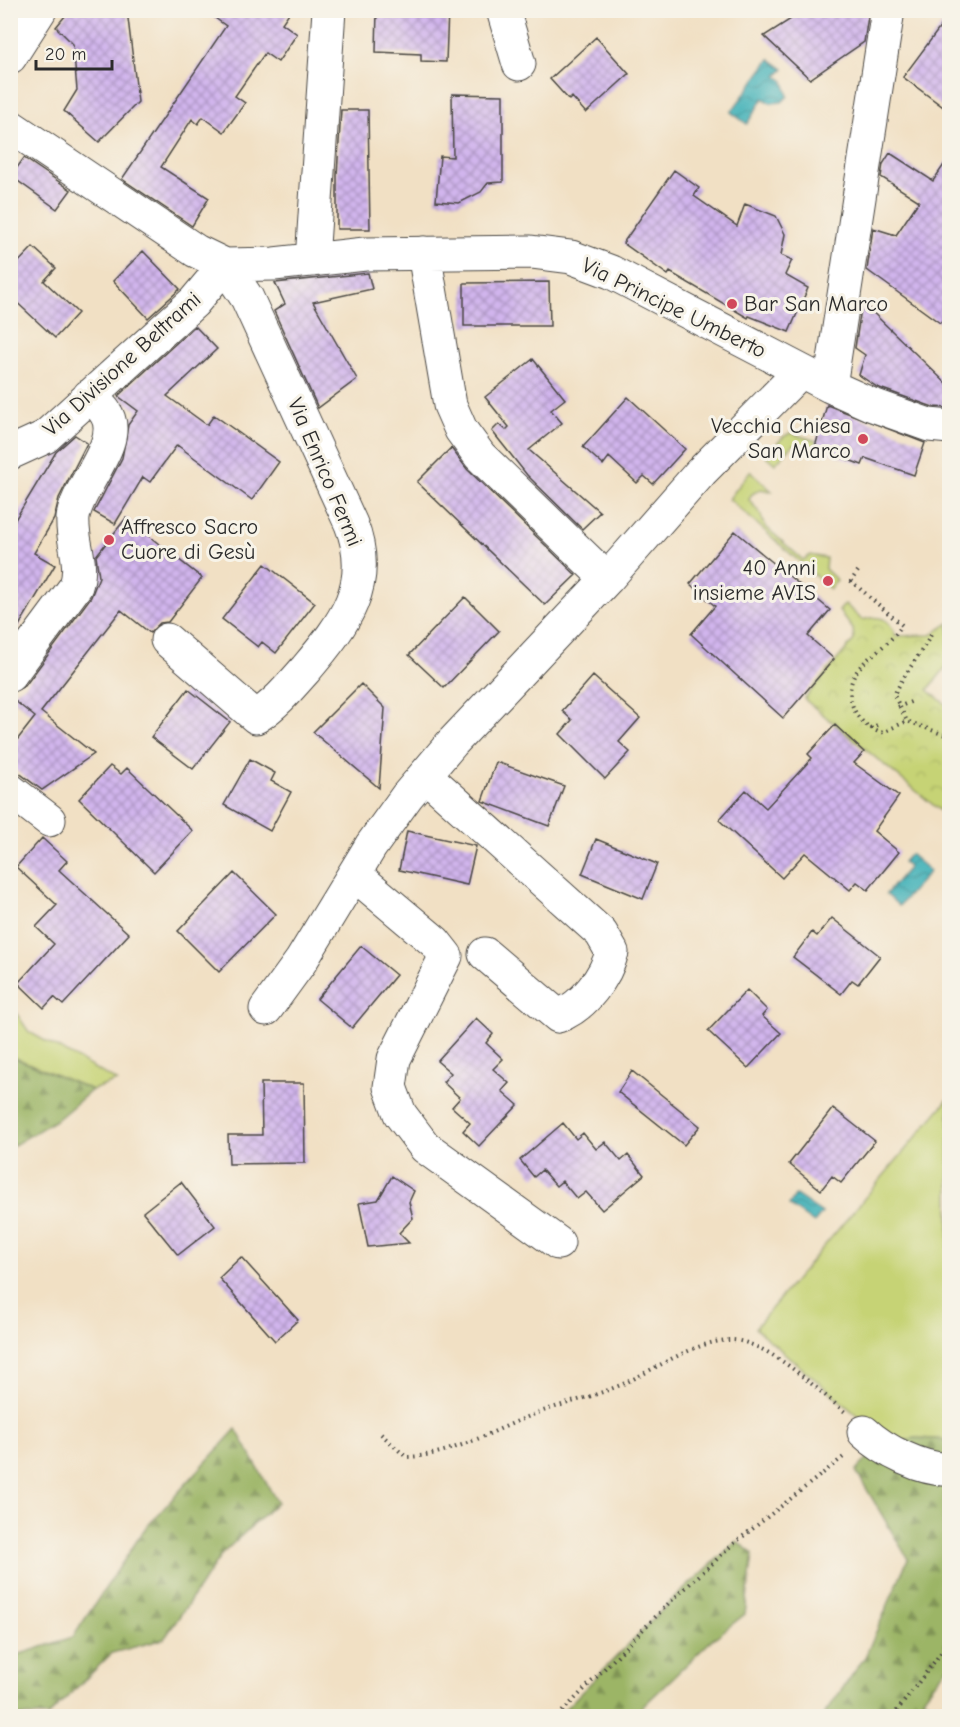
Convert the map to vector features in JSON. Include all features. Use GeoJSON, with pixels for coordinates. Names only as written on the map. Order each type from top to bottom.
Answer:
{"type":"FeatureCollection","features":[{"type":"Feature","properties":{"kind":"street"},"geometry":{"type":"LineString","coordinates":[[10,57],[40,10]]}},
{"type":"Feature","properties":{"kind":"street"},"geometry":{"type":"LineString","coordinates":[[312,260],[329,10]]}},
{"type":"Feature","properties":{"kind":"street"},"geometry":{"type":"LineString","coordinates":[[503,10],[519,64]]}},
{"type":"Feature","properties":{"kind":"street"},"geometry":{"type":"LineString","coordinates":[[830,386],[888,10]]}},
{"type":"Feature","properties":{"kind":"street"},"geometry":{"type":"LineString","coordinates":[[10,126],[196,251],[225,265]]}},
{"type":"Feature","properties":{"kind":"street","name":"Via Principe Umberto"},"geometry":{"type":"LineString","coordinates":[[225,265],[312,260],[365,254],[531,252],[571,257],[611,272],[830,386],[929,425],[950,427]]}},
{"type":"Feature","properties":{"kind":"street"},"geometry":{"type":"LineString","coordinates":[[424,253],[450,405],[461,430],[480,456],[607,579]]}},
{"type":"Feature","properties":{"kind":"street","name":"Via Divisione Beltrami"},"geometry":{"type":"LineString","coordinates":[[10,453],[45,436],[194,302],[225,265]]}},
{"type":"Feature","properties":{"kind":"street","name":"Via Enrico Fermi"},"geometry":{"type":"LineString","coordinates":[[167,640],[256,717],[275,704],[326,645],[351,608],[360,576],[360,547],[247,298],[225,265]]}},
{"type":"Feature","properties":{"kind":"street"},"geometry":{"type":"LineString","coordinates":[[266,1009],[302,961],[371,846],[425,775],[607,579],[702,472],[801,371]]}},
{"type":"Feature","properties":{"kind":"street"},"geometry":{"type":"LineString","coordinates":[[10,675],[76,586],[79,578],[79,556],[73,521],[75,507],[110,441],[107,414],[89,396]]}},
{"type":"Feature","properties":{"kind":"street"},"geometry":{"type":"LineString","coordinates":[[425,775],[601,933],[612,951],[607,971],[580,1002],[567,1013],[558,1016],[485,954]]}},
{"type":"Feature","properties":{"kind":"street"},"geometry":{"type":"LineString","coordinates":[[10,790],[49,820]]}},
{"type":"Feature","properties":{"kind":"street"},"geometry":{"type":"LineString","coordinates":[[354,874],[435,942],[446,956],[394,1059],[390,1087],[400,1114],[425,1147],[558,1242]]}},
{"type":"Feature","properties":{"kind":"street"},"geometry":{"type":"LineString","coordinates":[[864,1432],[880,1447],[915,1461],[950,1469]]}},
{"type":"Feature","properties":{"kind":"path"},"geometry":{"type":"LineString","coordinates":[[858,571],[851,581],[902,625],[896,636],[872,654],[851,678],[851,698],[854,709],[861,721],[870,728],[886,733],[907,721]]}},
{"type":"Feature","properties":{"kind":"path"},"geometry":{"type":"LineString","coordinates":[[931,635],[916,660],[905,672],[894,695],[907,721],[950,737]]}},
{"type":"Feature","properties":{"kind":"path"},"geometry":{"type":"LineString","coordinates":[[898,707],[913,701]]}},
{"type":"Feature","properties":{"kind":"path"},"geometry":{"type":"LineString","coordinates":[[870,728],[880,724]]}},
{"type":"Feature","properties":{"kind":"path"},"geometry":{"type":"LineString","coordinates":[[381,1434],[406,1456],[430,1456],[542,1412],[624,1384],[695,1347],[716,1342],[742,1341],[792,1368],[845,1412],[864,1432],[861,1441],[830,1469],[737,1541],[670,1602],[558,1716]]}},
{"type":"Feature","properties":{"kind":"path"},"geometry":{"type":"LineString","coordinates":[[893,1716],[950,1641]]}},
{"type":"Feature","properties":{"kind":"green space"},"geometry":{"type":"Polygon","coordinates":[[[790,433],[817,441],[814,447],[793,445],[775,464],[766,456],[783,437],[790,433]]]}},
{"type":"Feature","properties":{"kind":"green space"},"geometry":{"type":"Polygon","coordinates":[[[750,471],[773,492],[761,489],[752,494],[749,500],[760,513],[765,526],[803,560],[811,555],[826,558],[825,569],[837,580],[830,589],[729,499],[750,471]]]}},
{"type":"Feature","properties":{"kind":"green space"},"geometry":{"type":"Polygon","coordinates":[[[845,604],[862,620],[874,617],[887,621],[896,636],[931,635],[949,623],[949,663],[928,690],[949,707],[949,818],[804,699],[854,640],[853,629],[839,611],[845,604]]]}},
{"type":"Feature","properties":{"kind":"green space"},"geometry":{"type":"Polygon","coordinates":[[[10,1004],[29,1032],[117,1081],[92,1090],[11,1056],[10,1004]]]}},
{"type":"Feature","properties":{"kind":"green space"},"geometry":{"type":"Polygon","coordinates":[[[10,1056],[92,1090],[59,1118],[11,1147],[10,1056]]]}},
{"type":"Feature","properties":{"kind":"green space"},"geometry":{"type":"Polygon","coordinates":[[[949,1098],[949,1440],[917,1438],[877,1448],[873,1429],[755,1328],[949,1098]]]}},
{"type":"Feature","properties":{"kind":"green space"},"geometry":{"type":"Polygon","coordinates":[[[236,1429],[277,1502],[222,1554],[164,1639],[112,1653],[48,1716],[11,1716],[11,1657],[73,1637],[144,1530],[236,1429]]]}},
{"type":"Feature","properties":{"kind":"green space"},"geometry":{"type":"Polygon","coordinates":[[[914,1438],[949,1440],[949,1665],[923,1698],[947,1716],[913,1716],[915,1711],[911,1716],[823,1716],[865,1657],[908,1559],[856,1471],[877,1448],[914,1438]]]}},
{"type":"Feature","properties":{"kind":"green space"},"geometry":{"type":"Polygon","coordinates":[[[737,1541],[753,1554],[745,1614],[712,1640],[633,1716],[558,1716],[670,1602],[737,1541]]]}},
{"type":"Feature","properties":{"kind":"water"},"geometry":{"type":"Polygon","coordinates":[[[770,59],[784,69],[777,76],[784,81],[788,96],[782,102],[770,103],[763,98],[747,124],[731,112],[770,59]]]}},
{"type":"Feature","properties":{"kind":"water"},"geometry":{"type":"Polygon","coordinates":[[[910,854],[930,871],[899,906],[886,894],[909,867],[903,862],[910,854]]]}},
{"type":"Feature","properties":{"kind":"water"},"geometry":{"type":"Polygon","coordinates":[[[796,1195],[822,1213],[814,1223],[789,1205],[796,1195]]]}},
{"type":"Feature","properties":{"kind":"building"},"geometry":{"type":"Polygon","coordinates":[[[70,10],[127,10],[138,102],[99,142],[64,111],[77,90],[73,44],[56,27],[70,10]]]}},
{"type":"Feature","properties":{"kind":"building"},"geometry":{"type":"Polygon","coordinates":[[[204,10],[291,10],[282,23],[297,34],[278,62],[265,53],[235,96],[245,103],[224,132],[203,117],[198,124],[192,119],[161,167],[209,198],[192,226],[122,179],[226,26],[204,10]]]}},
{"type":"Feature","properties":{"kind":"building"},"geometry":{"type":"Polygon","coordinates":[[[377,10],[448,10],[446,62],[421,61],[421,54],[376,52],[377,10]]]}},
{"type":"Feature","properties":{"kind":"building"},"geometry":{"type":"Polygon","coordinates":[[[805,10],[869,10],[864,42],[810,79],[764,36],[805,10]]]}},
{"type":"Feature","properties":{"kind":"building"},"geometry":{"type":"Polygon","coordinates":[[[950,14],[950,112],[903,77],[950,14]]]}},
{"type":"Feature","properties":{"kind":"building"},"geometry":{"type":"Polygon","coordinates":[[[596,37],[629,74],[586,113],[572,97],[569,100],[550,79],[596,37]]]}},
{"type":"Feature","properties":{"kind":"building"},"geometry":{"type":"Polygon","coordinates":[[[452,94],[503,95],[503,182],[488,183],[481,192],[459,203],[436,201],[440,156],[453,157],[452,94]]]}},
{"type":"Feature","properties":{"kind":"building"},"geometry":{"type":"Polygon","coordinates":[[[341,110],[368,110],[370,229],[337,229],[337,175],[341,110]]]}},
{"type":"Feature","properties":{"kind":"building"},"geometry":{"type":"Polygon","coordinates":[[[890,153],[933,181],[950,156],[950,310],[940,323],[867,270],[873,228],[896,235],[919,201],[881,177],[883,164],[890,153]]]}},
{"type":"Feature","properties":{"kind":"building"},"geometry":{"type":"Polygon","coordinates":[[[24,158],[71,190],[57,209],[11,176],[24,158]]]}},
{"type":"Feature","properties":{"kind":"building"},"geometry":{"type":"Polygon","coordinates":[[[674,170],[699,188],[694,196],[737,226],[745,204],[776,216],[785,234],[781,255],[792,260],[785,275],[808,288],[789,332],[749,316],[748,318],[670,272],[668,275],[623,243],[674,170]]]}},
{"type":"Feature","properties":{"kind":"building"},"geometry":{"type":"Polygon","coordinates":[[[33,247],[56,268],[44,281],[78,313],[55,338],[10,296],[10,271],[33,247]]]}},
{"type":"Feature","properties":{"kind":"building"},"geometry":{"type":"Polygon","coordinates":[[[143,251],[180,289],[148,318],[113,281],[143,251]]]}},
{"type":"Feature","properties":{"kind":"building"},"geometry":{"type":"Polygon","coordinates":[[[368,273],[372,289],[313,302],[357,379],[318,408],[274,311],[285,304],[275,283],[368,273]]]}},
{"type":"Feature","properties":{"kind":"building"},"geometry":{"type":"Polygon","coordinates":[[[549,282],[550,326],[464,326],[464,283],[549,282]]]}},
{"type":"Feature","properties":{"kind":"building"},"geometry":{"type":"Polygon","coordinates":[[[862,302],[950,387],[950,408],[933,407],[877,387],[859,375],[865,355],[855,348],[862,302]]]}},
{"type":"Feature","properties":{"kind":"building"},"geometry":{"type":"Polygon","coordinates":[[[195,326],[217,349],[167,396],[207,425],[214,415],[279,462],[252,500],[177,445],[150,482],[143,477],[115,524],[94,512],[122,458],[128,425],[138,411],[118,396],[195,326]]]}},
{"type":"Feature","properties":{"kind":"building"},"geometry":{"type":"Polygon","coordinates":[[[533,359],[565,399],[551,410],[562,423],[529,450],[600,512],[582,529],[527,475],[492,431],[499,424],[506,430],[509,427],[485,397],[533,359]]]}},
{"type":"Feature","properties":{"kind":"building"},"geometry":{"type":"Polygon","coordinates":[[[628,397],[685,449],[653,484],[644,476],[637,483],[609,457],[603,465],[583,447],[628,397]]]}},
{"type":"Feature","properties":{"kind":"building","name":"Vecchia Chiesa San Marco"},"geometry":{"type":"Polygon","coordinates":[[[827,405],[925,443],[914,475],[865,458],[862,465],[815,447],[827,405]]]}},
{"type":"Feature","properties":{"kind":"building"},"geometry":{"type":"Polygon","coordinates":[[[75,435],[87,443],[59,498],[54,519],[34,553],[55,565],[10,641],[10,528],[56,452],[75,435]]]}},
{"type":"Feature","properties":{"kind":"building"},"geometry":{"type":"Polygon","coordinates":[[[451,448],[467,469],[576,575],[545,605],[417,482],[451,448]]]}},
{"type":"Feature","properties":{"kind":"building"},"geometry":{"type":"Polygon","coordinates":[[[126,518],[202,578],[168,622],[160,623],[150,633],[121,610],[41,712],[94,754],[42,790],[10,766],[10,749],[35,717],[10,697],[10,693],[25,686],[91,597],[99,577],[96,556],[126,518]]]}},
{"type":"Feature","properties":{"kind":"building"},"geometry":{"type":"Polygon","coordinates":[[[735,531],[830,610],[808,636],[834,659],[783,718],[691,634],[715,606],[690,584],[735,531]]]}},
{"type":"Feature","properties":{"kind":"building"},"geometry":{"type":"Polygon","coordinates":[[[265,564],[315,603],[276,653],[262,642],[258,647],[222,619],[265,564]]]}},
{"type":"Feature","properties":{"kind":"building"},"geometry":{"type":"Polygon","coordinates":[[[465,597],[499,631],[444,688],[409,655],[465,597]]]}},
{"type":"Feature","properties":{"kind":"building"},"geometry":{"type":"Polygon","coordinates":[[[593,676],[640,718],[619,742],[630,752],[605,779],[560,734],[572,720],[562,711],[593,676]]]}},
{"type":"Feature","properties":{"kind":"building"},"geometry":{"type":"Polygon","coordinates":[[[361,684],[385,708],[379,788],[313,732],[361,684]]]}},
{"type":"Feature","properties":{"kind":"building"},"geometry":{"type":"Polygon","coordinates":[[[188,689],[230,722],[193,769],[151,737],[188,689]]]}},
{"type":"Feature","properties":{"kind":"building"},"geometry":{"type":"Polygon","coordinates":[[[835,725],[864,752],[854,763],[899,796],[874,831],[899,852],[868,890],[857,882],[850,890],[805,853],[782,878],[719,820],[746,790],[766,808],[812,758],[808,754],[835,725]]]}},
{"type":"Feature","properties":{"kind":"building"},"geometry":{"type":"Polygon","coordinates":[[[250,759],[275,773],[271,781],[291,792],[270,831],[224,805],[250,759]]]}},
{"type":"Feature","properties":{"kind":"building"},"geometry":{"type":"Polygon","coordinates":[[[496,762],[564,786],[549,826],[482,801],[496,762]]]}},
{"type":"Feature","properties":{"kind":"building"},"geometry":{"type":"Polygon","coordinates":[[[110,766],[121,774],[127,768],[193,831],[154,872],[79,799],[110,766]]]}},
{"type":"Feature","properties":{"kind":"building"},"geometry":{"type":"Polygon","coordinates":[[[407,831],[476,846],[467,885],[399,870],[407,831]]]}},
{"type":"Feature","properties":{"kind":"building"},"geometry":{"type":"Polygon","coordinates":[[[42,838],[67,861],[59,870],[129,934],[63,1005],[54,997],[44,1008],[18,983],[54,944],[36,927],[57,905],[16,867],[42,838]]]}},
{"type":"Feature","properties":{"kind":"building"},"geometry":{"type":"Polygon","coordinates":[[[596,839],[657,864],[643,899],[582,874],[596,839]]]}},
{"type":"Feature","properties":{"kind":"building"},"geometry":{"type":"Polygon","coordinates":[[[234,873],[276,914],[219,972],[178,931],[234,873]]]}},
{"type":"Feature","properties":{"kind":"building"},"geometry":{"type":"Polygon","coordinates":[[[832,918],[880,956],[858,984],[852,980],[841,994],[793,957],[812,932],[817,936],[832,918]]]}},
{"type":"Feature","properties":{"kind":"building"},"geometry":{"type":"Polygon","coordinates":[[[361,946],[396,975],[352,1028],[317,999],[361,946]]]}},
{"type":"Feature","properties":{"kind":"building"},"geometry":{"type":"Polygon","coordinates":[[[747,990],[767,1010],[762,1016],[781,1033],[748,1068],[708,1031],[747,990]]]}},
{"type":"Feature","properties":{"kind":"building"},"geometry":{"type":"Polygon","coordinates":[[[476,1018],[493,1034],[486,1043],[503,1059],[493,1069],[509,1083],[502,1091],[518,1105],[479,1146],[463,1131],[470,1123],[452,1107],[460,1098],[443,1082],[451,1073],[437,1061],[476,1018]]]}},
{"type":"Feature","properties":{"kind":"building"},"geometry":{"type":"Polygon","coordinates":[[[632,1071],[700,1126],[684,1145],[618,1092],[632,1071]]]}},
{"type":"Feature","properties":{"kind":"building"},"geometry":{"type":"Polygon","coordinates":[[[261,1083],[304,1083],[305,1163],[229,1164],[228,1135],[262,1135],[261,1083]]]}},
{"type":"Feature","properties":{"kind":"building"},"geometry":{"type":"Polygon","coordinates":[[[833,1108],[875,1141],[841,1183],[832,1176],[821,1190],[789,1164],[833,1108]]]}},
{"type":"Feature","properties":{"kind":"building"},"geometry":{"type":"Polygon","coordinates":[[[563,1123],[576,1139],[583,1133],[596,1149],[605,1142],[621,1161],[628,1155],[644,1175],[602,1210],[586,1192],[577,1199],[562,1181],[556,1186],[542,1170],[534,1177],[520,1160],[563,1123]]]}},
{"type":"Feature","properties":{"kind":"building"},"geometry":{"type":"Polygon","coordinates":[[[392,1176],[414,1191],[409,1202],[413,1218],[399,1233],[409,1243],[368,1247],[359,1203],[378,1200],[392,1176]]]}},
{"type":"Feature","properties":{"kind":"building"},"geometry":{"type":"Polygon","coordinates":[[[181,1182],[215,1226],[178,1255],[143,1212],[181,1182]]]}},
{"type":"Feature","properties":{"kind":"building"},"geometry":{"type":"Polygon","coordinates":[[[241,1257],[298,1320],[275,1341],[219,1278],[241,1257]]]}},
{"type":"Feature","properties":{"kind":"place","name":"Bar San Marco"},"geometry":{"type":"Point","coordinates":[732,304]}},
{"type":"Feature","properties":{"kind":"place","name":"Vecchia Chiesa San Marco"},"geometry":{"type":"Point","coordinates":[863,439]}},
{"type":"Feature","properties":{"kind":"place","name":"Affresco Sacro Cuore di Gesù"},"geometry":{"type":"Point","coordinates":[109,540]}},
{"type":"Feature","properties":{"kind":"place","name":"40 Anni insieme AVIS"},"geometry":{"type":"Point","coordinates":[828,581]}}]}
